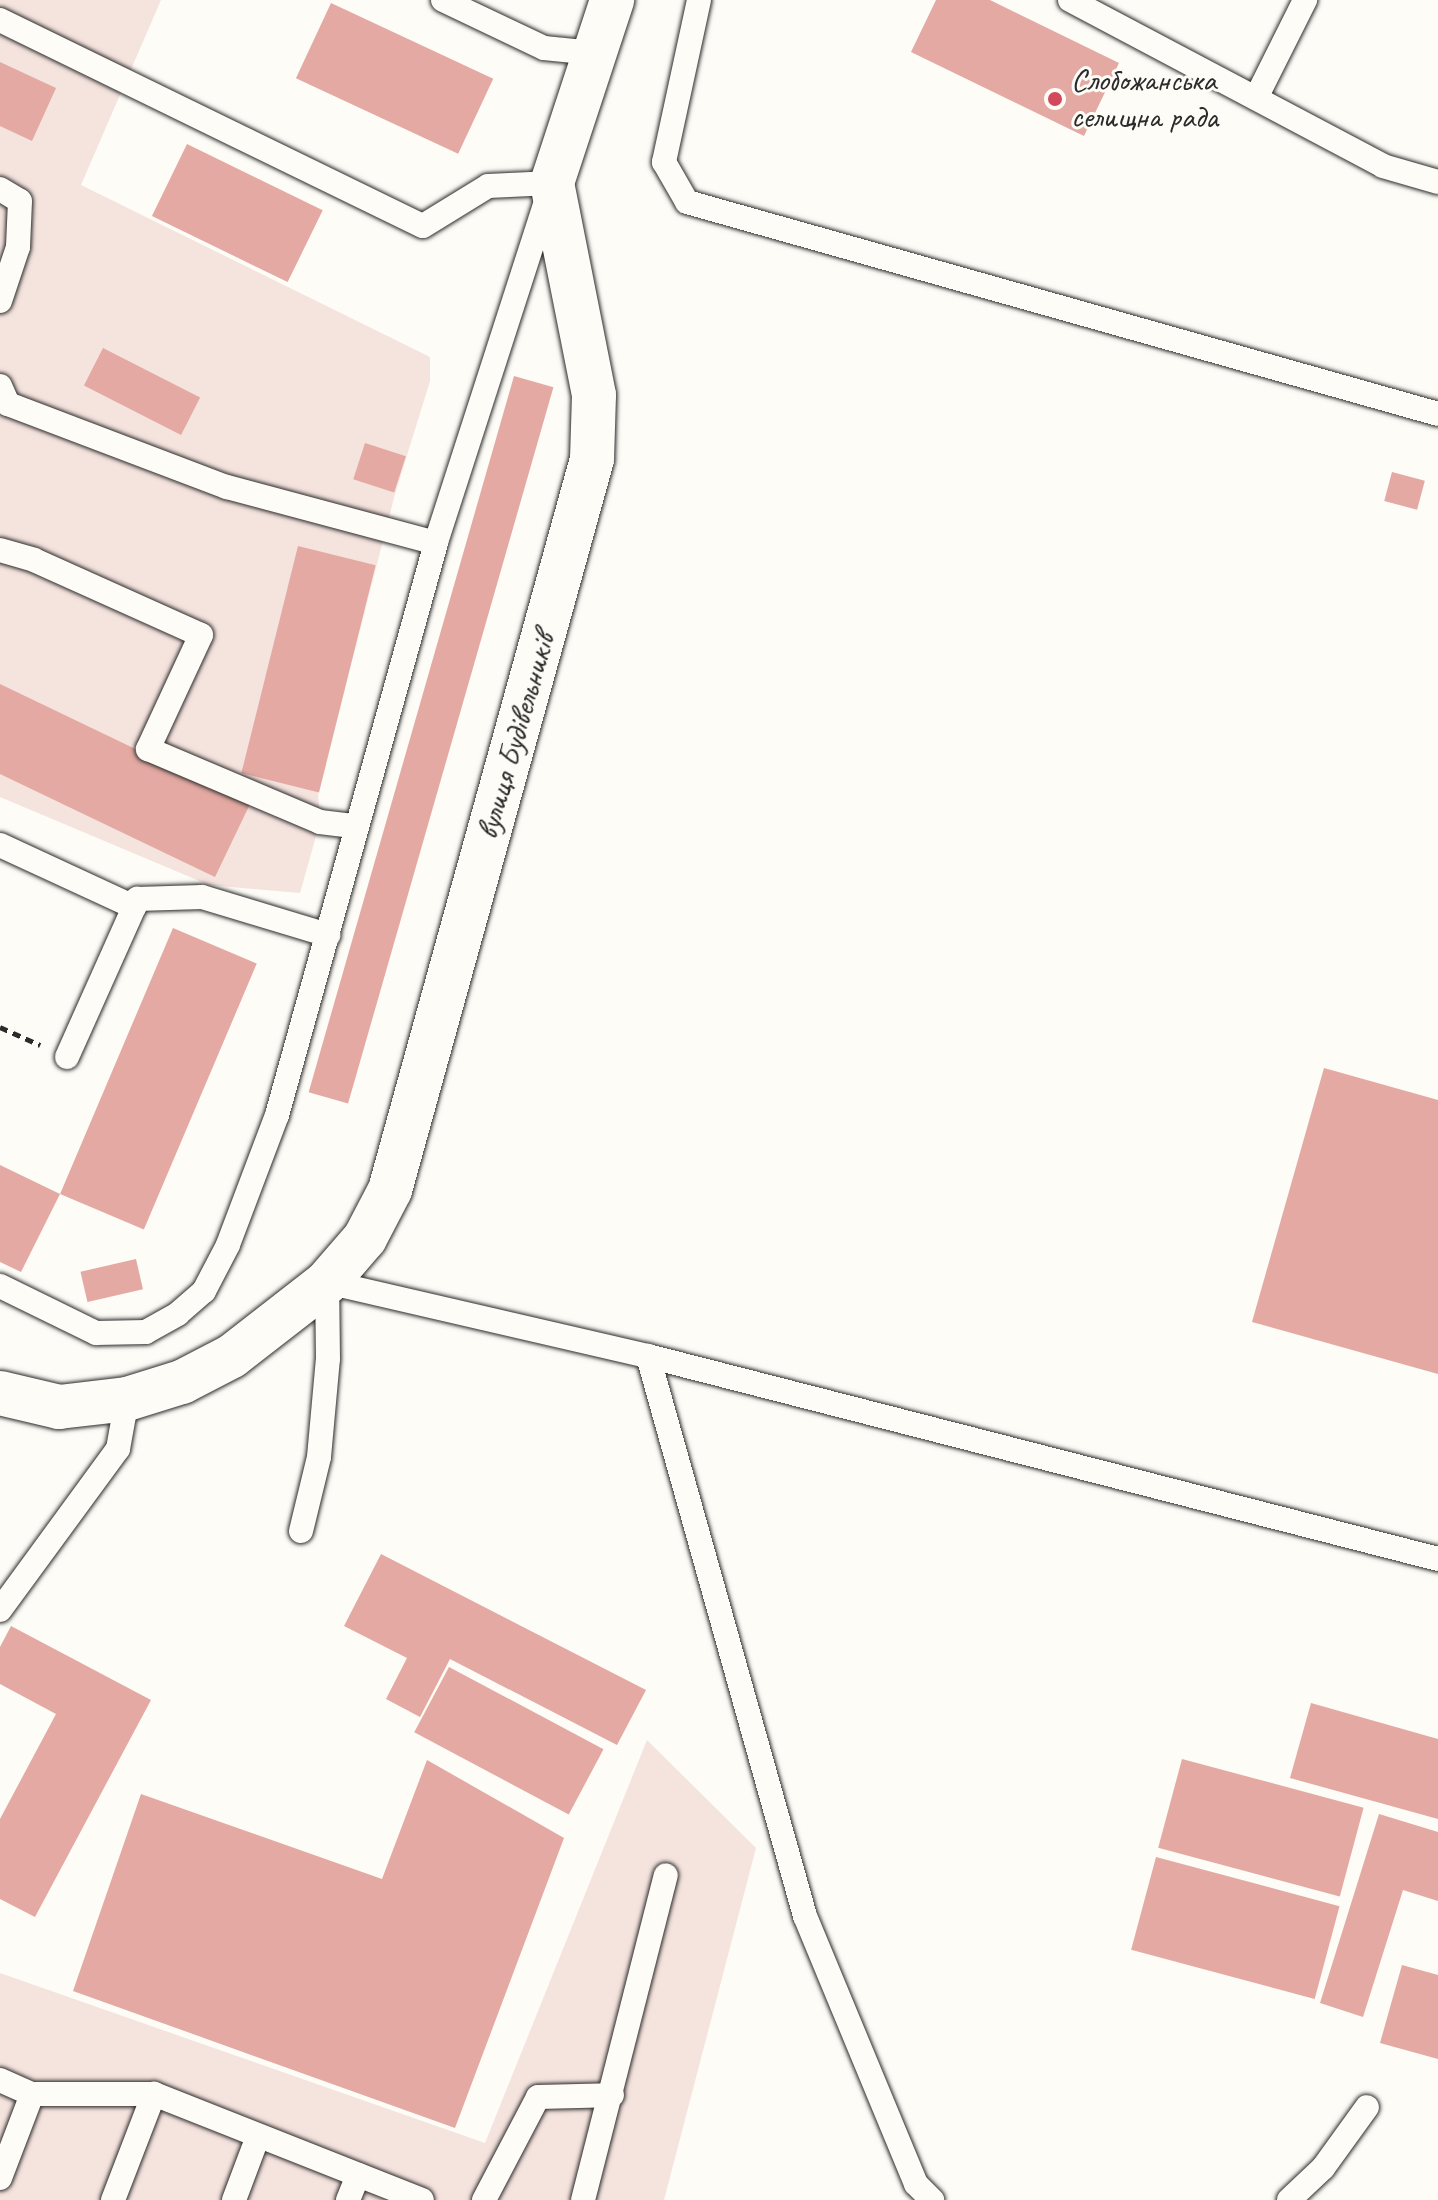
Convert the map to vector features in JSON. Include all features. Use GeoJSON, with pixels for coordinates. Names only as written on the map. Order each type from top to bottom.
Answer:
{"type":"FeatureCollection","features":[{"type":"Feature","properties":{"kind":"street","name":"вулиця Будівельників"},"geometry":{"type":"LineString","coordinates":[[0,1393],[59,1407],[127,1399],[182,1382],[232,1356],[327,1282],[365,1238],[390,1190],[592,459],[594,395],[552,183],[612,0]]}},
{"type":"Feature","properties":{"kind":"lane"},"geometry":{"type":"LineString","coordinates":[[443,0],[544,48],[594,53]]}},
{"type":"Feature","properties":{"kind":"lane"},"geometry":{"type":"LineString","coordinates":[[699,0],[664,162],[687,202],[1438,414]]}},
{"type":"Feature","properties":{"kind":"lane"},"geometry":{"type":"LineString","coordinates":[[1070,0],[1383,166],[1438,182]]}},
{"type":"Feature","properties":{"kind":"lane"},"geometry":{"type":"LineString","coordinates":[[1256,98],[1305,0]]}},
{"type":"Feature","properties":{"kind":"lane"},"geometry":{"type":"LineString","coordinates":[[0,20],[423,226],[488,186],[552,183],[436,543],[277,1115],[204,1291],[178,1314],[146,1332],[117,1335],[77,1326],[0,1286]]}},
{"type":"Feature","properties":{"kind":"lane"},"geometry":{"type":"LineString","coordinates":[[0,189],[20,201],[18,247],[0,301]]}},
{"type":"Feature","properties":{"kind":"lane"},"geometry":{"type":"LineString","coordinates":[[3,403],[227,487],[436,543]]}},
{"type":"Feature","properties":{"kind":"lane"},"geometry":{"type":"LineString","coordinates":[[0,550],[34,560],[201,635],[148,749],[320,822],[355,826]]}},
{"type":"Feature","properties":{"kind":"lane"},"geometry":{"type":"LineString","coordinates":[[0,845],[134,907]]}},
{"type":"Feature","properties":{"kind":"lane"},"geometry":{"type":"LineString","coordinates":[[67,1057],[137,899],[202,897],[328,935]]}},
{"type":"Feature","properties":{"kind":"lane"},"geometry":{"type":"LineString","coordinates":[[301,1531],[319,1457],[328,1359],[327,1282],[648,1356],[1438,1559]]}},
{"type":"Feature","properties":{"kind":"lane"},"geometry":{"type":"LineString","coordinates":[[648,1356],[805,1916],[916,2184],[932,2200]]}},
{"type":"Feature","properties":{"kind":"lane"},"geometry":{"type":"LineString","coordinates":[[0,1610],[118,1449],[127,1399]]}},
{"type":"Feature","properties":{"kind":"lane"},"geometry":{"type":"LineString","coordinates":[[583,2200],[666,1875]]}},
{"type":"Feature","properties":{"kind":"lane"},"geometry":{"type":"LineString","coordinates":[[0,2080],[32,2094],[154,2094],[422,2200]]}},
{"type":"Feature","properties":{"kind":"lane"},"geometry":{"type":"LineString","coordinates":[[0,2178],[32,2094]]}},
{"type":"Feature","properties":{"kind":"lane"},"geometry":{"type":"LineString","coordinates":[[113,2200],[154,2094]]}},
{"type":"Feature","properties":{"kind":"lane"},"geometry":{"type":"LineString","coordinates":[[484,2200],[538,2097],[612,2095]]}},
{"type":"Feature","properties":{"kind":"lane"},"geometry":{"type":"LineString","coordinates":[[1289,2200],[1323,2168],[1367,2107]]}},
{"type":"Feature","properties":{"kind":"lane"},"geometry":{"type":"LineString","coordinates":[[234,2200],[258,2136]]}},
{"type":"Feature","properties":{"kind":"lane"},"geometry":{"type":"LineString","coordinates":[[348,2200],[358,2175]]}},
{"type":"Feature","properties":{"kind":"path"},"geometry":{"type":"LineString","coordinates":[[0,1027],[67,1057]]}},
{"type":"Feature","properties":{"kind":"shaded area"},"geometry":{"type":"Polygon","coordinates":[[[0,0],[161,0],[81,185],[430,357],[430,381],[395,494],[318,793],[320,822],[300,893],[209,885],[0,797],[0,0]]]}},
{"type":"Feature","properties":{"kind":"shaded area"},"geometry":{"type":"Polygon","coordinates":[[[647,1740],[756,1848],[664,2200],[0,2200],[0,1973],[485,2143],[647,1740]]]}},
{"type":"Feature","properties":{"kind":"building","name":"Слобожанська селищна рада"},"geometry":{"type":"Polygon","coordinates":[[[936,0],[990,0],[1119,63],[1084,136],[911,52],[936,0]]]}},
{"type":"Feature","properties":{"kind":"building"},"geometry":{"type":"Polygon","coordinates":[[[331,3],[493,79],[458,154],[296,78],[331,3]]]}},
{"type":"Feature","properties":{"kind":"building"},"geometry":{"type":"Polygon","coordinates":[[[0,62],[56,88],[32,141],[0,126],[0,62]]]}},
{"type":"Feature","properties":{"kind":"building"},"geometry":{"type":"Polygon","coordinates":[[[187,144],[323,210],[288,282],[152,216],[187,144]]]}},
{"type":"Feature","properties":{"kind":"building"},"geometry":{"type":"Polygon","coordinates":[[[103,348],[200,397],[181,435],[84,385],[103,348]]]}},
{"type":"Feature","properties":{"kind":"building"},"geometry":{"type":"Polygon","coordinates":[[[514,376],[553,387],[348,1103],[309,1092],[514,376]]]}},
{"type":"Feature","properties":{"kind":"building"},"geometry":{"type":"Polygon","coordinates":[[[365,443],[406,456],[394,492],[353,479],[365,443]]]}},
{"type":"Feature","properties":{"kind":"building"},"geometry":{"type":"Polygon","coordinates":[[[1392,472],[1425,481],[1417,510],[1384,501],[1392,472]]]}},
{"type":"Feature","properties":{"kind":"building"},"geometry":{"type":"Polygon","coordinates":[[[298,546],[376,565],[319,792],[241,773],[298,546]]]}},
{"type":"Feature","properties":{"kind":"building"},"geometry":{"type":"Polygon","coordinates":[[[0,684],[250,804],[215,877],[0,774],[0,684]]]}},
{"type":"Feature","properties":{"kind":"building"},"geometry":{"type":"Polygon","coordinates":[[[173,928],[257,964],[144,1230],[60,1194],[173,928]]]}},
{"type":"Feature","properties":{"kind":"building"},"geometry":{"type":"Polygon","coordinates":[[[1324,1068],[1438,1100],[1438,1374],[1252,1322],[1324,1068]]]}},
{"type":"Feature","properties":{"kind":"building"},"geometry":{"type":"Polygon","coordinates":[[[0,1165],[60,1194],[21,1272],[0,1262],[0,1165]]]}},
{"type":"Feature","properties":{"kind":"building"},"geometry":{"type":"Polygon","coordinates":[[[136,1259],[143,1289],[87,1302],[80,1272],[136,1259]]]}},
{"type":"Feature","properties":{"kind":"building"},"geometry":{"type":"Polygon","coordinates":[[[381,1554],[646,1690],[617,1745],[450,1659],[420,1717],[386,1699],[407,1658],[344,1626],[381,1554]]]}},
{"type":"Feature","properties":{"kind":"building"},"geometry":{"type":"Polygon","coordinates":[[[11,1626],[151,1700],[35,1917],[0,1899],[0,1819],[56,1714],[0,1684],[0,1647],[11,1626]]]}},
{"type":"Feature","properties":{"kind":"building"},"geometry":{"type":"Polygon","coordinates":[[[449,1667],[604,1749],[569,1814],[414,1732],[449,1667]]]}},
{"type":"Feature","properties":{"kind":"building"},"geometry":{"type":"Polygon","coordinates":[[[1311,1703],[1438,1739],[1438,1819],[1290,1778],[1311,1703]]]}},
{"type":"Feature","properties":{"kind":"building"},"geometry":{"type":"Polygon","coordinates":[[[1182,1759],[1364,1808],[1340,1897],[1158,1848],[1182,1759]]]}},
{"type":"Feature","properties":{"kind":"building"},"geometry":{"type":"Polygon","coordinates":[[[427,1760],[564,1838],[455,2128],[73,1991],[141,1794],[382,1879],[427,1760]]]}},
{"type":"Feature","properties":{"kind":"building"},"geometry":{"type":"Polygon","coordinates":[[[1379,1814],[1438,1832],[1438,1901],[1403,1890],[1363,2017],[1320,2003],[1379,1814]]]}},
{"type":"Feature","properties":{"kind":"building"},"geometry":{"type":"Polygon","coordinates":[[[1156,1857],[1340,1906],[1315,1999],[1131,1950],[1156,1857]]]}},
{"type":"Feature","properties":{"kind":"building"},"geometry":{"type":"Polygon","coordinates":[[[1402,1965],[1438,1975],[1438,2059],[1380,2043],[1402,1965]]]}},
{"type":"Feature","properties":{"kind":"place","name":"Слобожанська селищна рада"},"geometry":{"type":"Point","coordinates":[1055,99]}}]}
